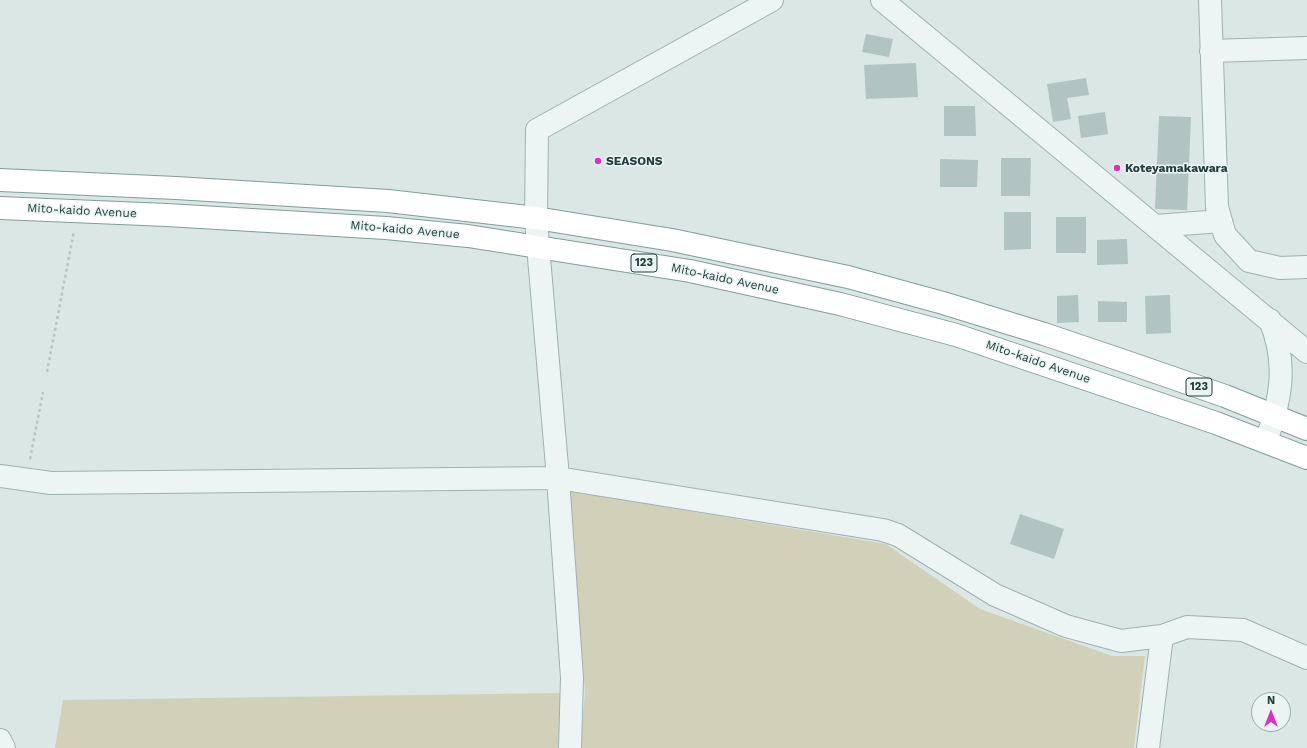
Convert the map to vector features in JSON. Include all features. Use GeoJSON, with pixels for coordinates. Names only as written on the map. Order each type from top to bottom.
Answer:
{"type":"FeatureCollection","features":[{"type":"Feature","properties":{"kind":"highway","name":"123"},"geometry":{"type":"LineString","coordinates":[[0,180],[184,188],[388,201],[536,218],[672,240],[848,277],[942,303],[1044,334],[1209,390],[1307,429]]}},
{"type":"Feature","properties":{"kind":"highway","name":"Mito-kaido Avenue"},"geometry":{"type":"LineString","coordinates":[[0,208],[386,228],[468,236],[690,271],[840,304],[956,335],[1209,420],[1307,458]]}},
{"type":"Feature","properties":{"kind":"street"},"geometry":{"type":"LineString","coordinates":[[570,748],[572,678],[558,478],[536,218],[537,130],[772,0]]}},
{"type":"Feature","properties":{"kind":"street"},"geometry":{"type":"LineString","coordinates":[[882,0],[1307,352]]}},
{"type":"Feature","properties":{"kind":"street"},"geometry":{"type":"LineString","coordinates":[[1210,0],[1217,207],[1225,235],[1249,261],[1280,268],[1307,267]]}},
{"type":"Feature","properties":{"kind":"street"},"geometry":{"type":"LineString","coordinates":[[1211,51],[1307,48]]}},
{"type":"Feature","properties":{"kind":"street"},"geometry":{"type":"LineString","coordinates":[[1156,226],[1221,221]]}},
{"type":"Feature","properties":{"kind":"street"},"geometry":{"type":"LineString","coordinates":[[1266,442],[1275,416],[1280,387],[1281,364],[1275,333],[1270,320]]}},
{"type":"Feature","properties":{"kind":"street"},"geometry":{"type":"LineString","coordinates":[[0,476],[59,483],[558,478],[883,530],[898,535],[994,595],[1066,626],[1120,641],[1162,636],[1187,627],[1243,630],[1307,658]]}},
{"type":"Feature","properties":{"kind":"street"},"geometry":{"type":"LineString","coordinates":[[1148,748],[1162,636]]}},
{"type":"Feature","properties":{"kind":"street"},"geometry":{"type":"LineString","coordinates":[[0,740],[4,748]]}},
{"type":"Feature","properties":{"kind":"path"},"geometry":{"type":"LineString","coordinates":[[47,372],[78,211]]}},
{"type":"Feature","properties":{"kind":"path"},"geometry":{"type":"LineString","coordinates":[[26,479],[43,392]]}},
{"type":"Feature","properties":{"kind":"green space"},"geometry":{"type":"Polygon","coordinates":[[[569,491],[886,544],[980,609],[1112,656],[1145,656],[1134,748],[580,748],[585,693],[569,491]]]}},
{"type":"Feature","properties":{"kind":"green space"},"geometry":{"type":"Polygon","coordinates":[[[562,693],[558,748],[55,748],[63,700],[562,693]]]}},
{"type":"Feature","properties":{"kind":"building"},"geometry":{"type":"Polygon","coordinates":[[[866,34],[893,39],[889,57],[862,52],[866,34]]]}},
{"type":"Feature","properties":{"kind":"building"},"geometry":{"type":"Polygon","coordinates":[[[916,63],[918,97],[866,99],[864,65],[916,63]]]}},
{"type":"Feature","properties":{"kind":"building"},"geometry":{"type":"Polygon","coordinates":[[[1086,78],[1089,95],[1067,98],[1071,119],[1053,122],[1047,84],[1086,78]]]}},
{"type":"Feature","properties":{"kind":"building"},"geometry":{"type":"Polygon","coordinates":[[[944,106],[975,106],[976,136],[944,136],[944,106]]]}},
{"type":"Feature","properties":{"kind":"building"},"geometry":{"type":"Polygon","coordinates":[[[1105,112],[1108,134],[1081,138],[1078,116],[1105,112]]]}},
{"type":"Feature","properties":{"kind":"building"},"geometry":{"type":"Polygon","coordinates":[[[1159,116],[1191,117],[1187,210],[1155,209],[1159,116]]]}},
{"type":"Feature","properties":{"kind":"building"},"geometry":{"type":"Polygon","coordinates":[[[1001,158],[1031,158],[1030,196],[1001,196],[1001,158]]]}},
{"type":"Feature","properties":{"kind":"building"},"geometry":{"type":"Polygon","coordinates":[[[940,159],[978,160],[977,187],[940,187],[940,159]]]}},
{"type":"Feature","properties":{"kind":"building"},"geometry":{"type":"Polygon","coordinates":[[[1004,212],[1031,212],[1031,249],[1004,250],[1004,212]]]}},
{"type":"Feature","properties":{"kind":"building"},"geometry":{"type":"Polygon","coordinates":[[[1056,217],[1086,217],[1086,253],[1056,253],[1056,217]]]}},
{"type":"Feature","properties":{"kind":"building"},"geometry":{"type":"Polygon","coordinates":[[[1127,239],[1128,264],[1097,265],[1097,240],[1127,239]]]}},
{"type":"Feature","properties":{"kind":"building"},"geometry":{"type":"Polygon","coordinates":[[[1078,295],[1079,322],[1057,323],[1057,296],[1078,295]]]}},
{"type":"Feature","properties":{"kind":"building"},"geometry":{"type":"Polygon","coordinates":[[[1170,295],[1171,333],[1146,334],[1145,296],[1170,295]]]}},
{"type":"Feature","properties":{"kind":"building"},"geometry":{"type":"Polygon","coordinates":[[[1098,301],[1127,302],[1127,322],[1098,322],[1098,301]]]}},
{"type":"Feature","properties":{"kind":"building"},"geometry":{"type":"Polygon","coordinates":[[[1020,514],[1064,529],[1054,559],[1010,544],[1020,514]]]}},
{"type":"Feature","properties":{"kind":"place","name":"SEASONS"},"geometry":{"type":"Point","coordinates":[598,161]}},
{"type":"Feature","properties":{"kind":"place","name":"Koteyamakawara"},"geometry":{"type":"Point","coordinates":[1117,168]}}]}
